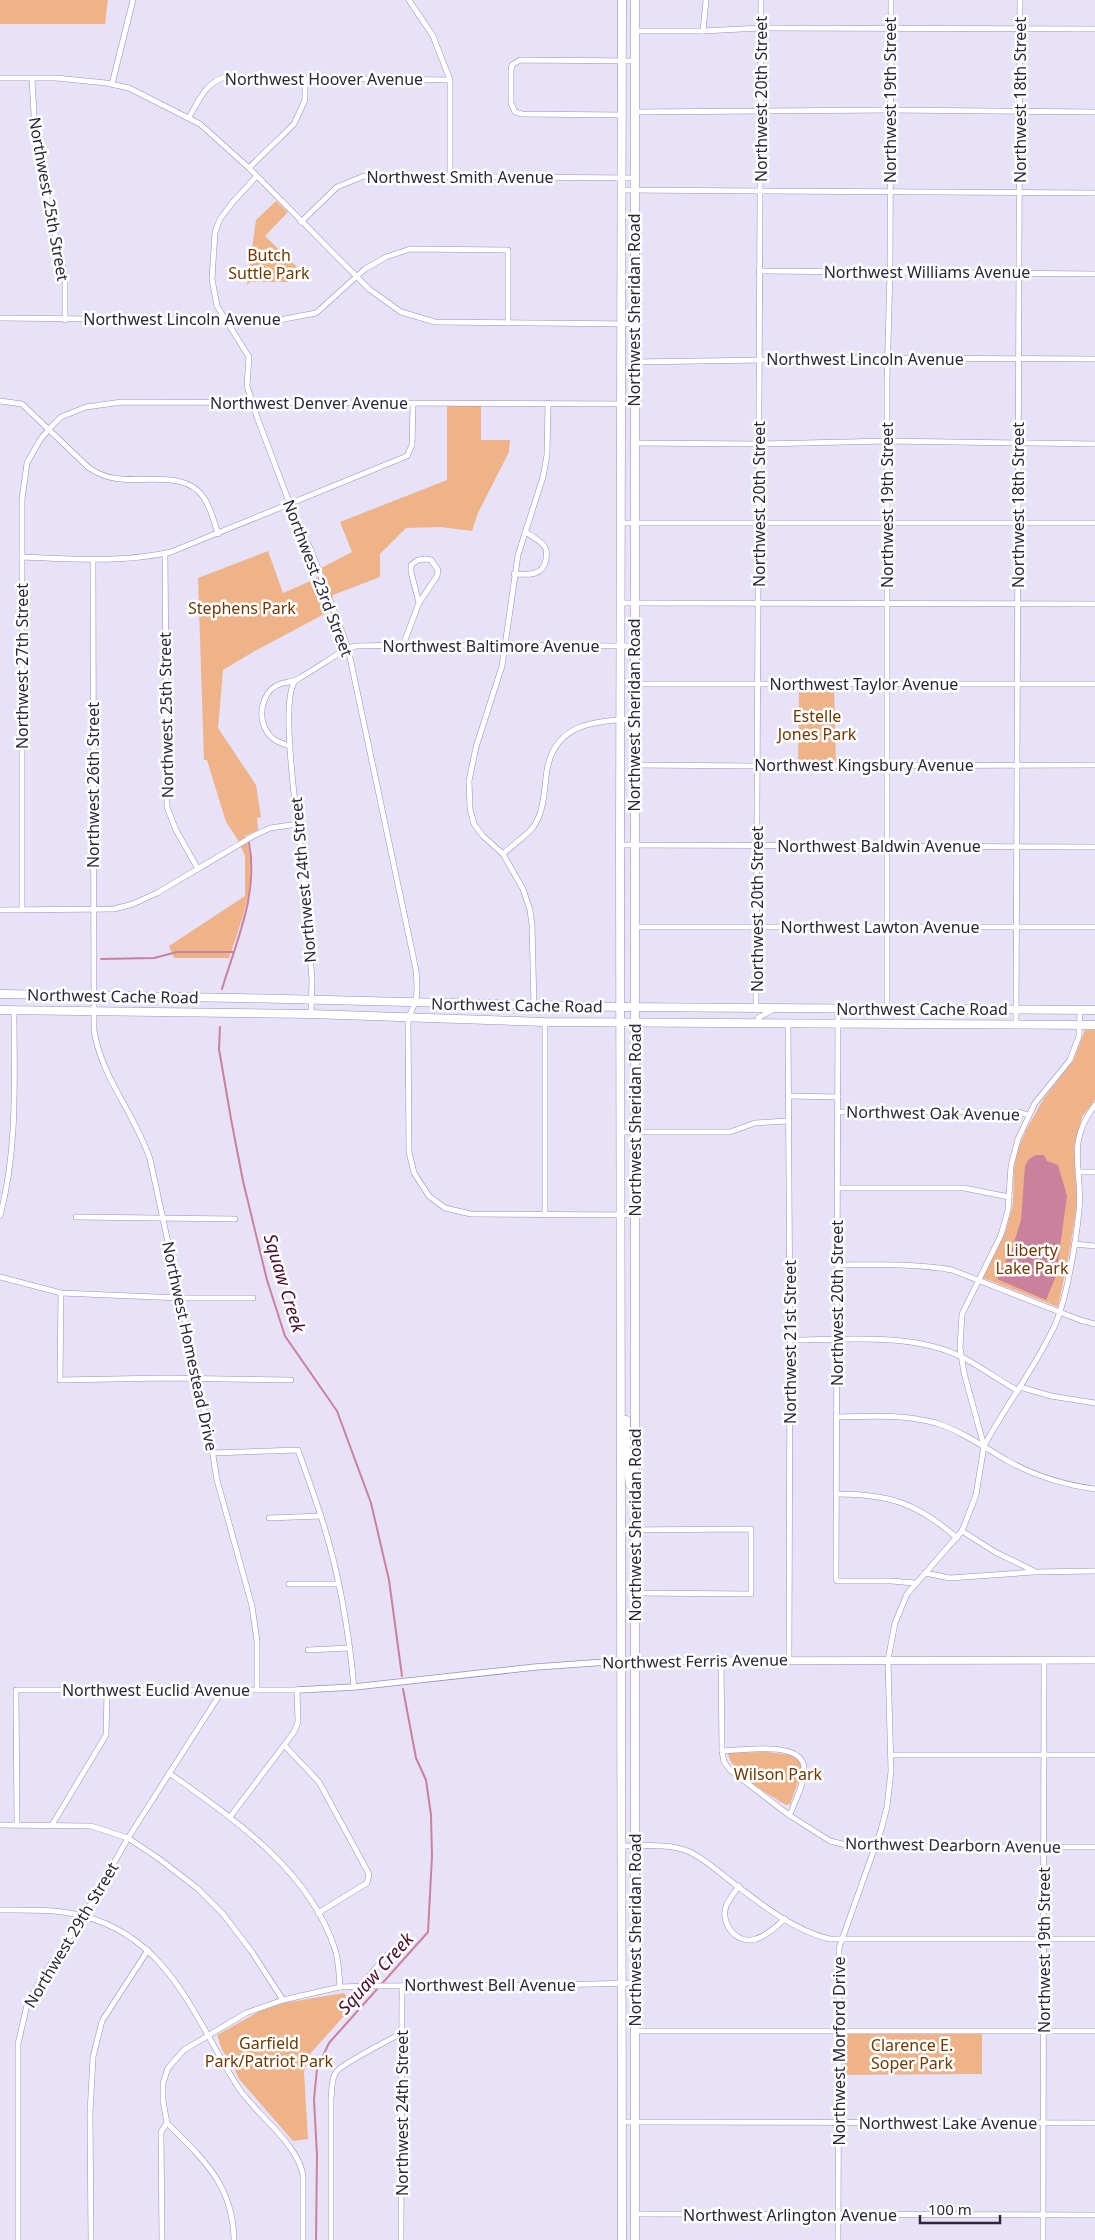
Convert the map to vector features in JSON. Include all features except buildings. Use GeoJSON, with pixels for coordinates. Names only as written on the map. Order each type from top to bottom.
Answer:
{"type":"FeatureCollection","features":[{"type":"Feature","properties":{"kind":"main road","name":"Northwest Sheridan Road"},"geometry":{"type":"LineString","coordinates":[[622,0],[620,845],[622,2240]]}},
{"type":"Feature","properties":{"kind":"main road","name":"Northwest Sheridan Road"},"geometry":{"type":"LineString","coordinates":[[635,0],[635,2240]]}},
{"type":"Feature","properties":{"kind":"main road","name":"Northwest Cache Road"},"geometry":{"type":"LineString","coordinates":[[0,994],[312,999],[620,1008],[1095,1010]]}},
{"type":"Feature","properties":{"kind":"main road","name":"Northwest Cache Road"},"geometry":{"type":"LineString","coordinates":[[0,1010],[311,1014],[545,1022],[1095,1026]]}},
{"type":"Feature","properties":{"kind":"main road"},"geometry":{"type":"LineString","coordinates":[[621,1391],[625,1401],[626,1460],[635,1463]]}},
{"type":"Feature","properties":{"kind":"main road"},"geometry":{"type":"LineString","coordinates":[[620,1462],[628,1467],[630,1494],[635,1506]]}},
{"type":"Feature","properties":{"kind":"main road","name":"Northwest Ferris Avenue"},"geometry":{"type":"LineString","coordinates":[[620,1661],[1095,1660]]}},
{"type":"Feature","properties":{"kind":"street"},"geometry":{"type":"LineString","coordinates":[[112,84],[133,0]]}},
{"type":"Feature","properties":{"kind":"street"},"geometry":{"type":"LineString","coordinates":[[409,0],[433,36],[450,80],[450,175]]}},
{"type":"Feature","properties":{"kind":"street"},"geometry":{"type":"LineString","coordinates":[[703,31],[706,0]]}},
{"type":"Feature","properties":{"kind":"street","name":"Northwest 20th Street"},"geometry":{"type":"LineString","coordinates":[[756,1008],[758,928],[758,360],[761,191],[761,0]]}},
{"type":"Feature","properties":{"kind":"street","name":"Northwest 19th Street"},"geometry":{"type":"LineString","coordinates":[[887,1009],[887,442],[890,272],[890,0]]}},
{"type":"Feature","properties":{"kind":"street","name":"Northwest 18th Street"},"geometry":{"type":"LineString","coordinates":[[1016,1026],[1020,0]]}},
{"type":"Feature","properties":{"kind":"street"},"geometry":{"type":"LineString","coordinates":[[635,31],[703,31],[761,28],[1095,29]]}},
{"type":"Feature","properties":{"kind":"street"},"geometry":{"type":"LineString","coordinates":[[622,115],[522,114],[515,112],[512,109],[512,65],[520,60],[635,61]]}},
{"type":"Feature","properties":{"kind":"street","name":"Northwest Hoover Avenue"},"geometry":{"type":"LineString","coordinates":[[188,117],[208,86],[215,80],[225,77],[450,80]]}},
{"type":"Feature","properties":{"kind":"street"},"geometry":{"type":"LineString","coordinates":[[0,78],[56,78],[112,84],[129,88],[200,124],[249,168],[369,289],[401,312],[435,322],[634,324]]}},
{"type":"Feature","properties":{"kind":"street"},"geometry":{"type":"LineString","coordinates":[[249,168],[294,124],[305,100],[305,78]]}},
{"type":"Feature","properties":{"kind":"street","name":"Northwest 25th Street"},"geometry":{"type":"LineString","coordinates":[[32,79],[36,149],[65,277],[65,320]]}},
{"type":"Feature","properties":{"kind":"street"},"geometry":{"type":"LineString","coordinates":[[635,112],[890,110],[1095,112]]}},
{"type":"Feature","properties":{"kind":"street","name":"Northwest Smith Avenue"},"geometry":{"type":"LineString","coordinates":[[301,222],[337,187],[364,176],[450,175],[635,178]]}},
{"type":"Feature","properties":{"kind":"street","name":"Northwest 23rd Street"},"geometry":{"type":"LineString","coordinates":[[256,177],[220,219],[215,232],[212,279],[217,306],[249,357],[247,386],[252,402],[290,504],[311,550],[348,648],[416,970],[418,986],[416,1003]]}},
{"type":"Feature","properties":{"kind":"street"},"geometry":{"type":"LineString","coordinates":[[622,190],[890,190],[1095,193]]}},
{"type":"Feature","properties":{"kind":"street"},"geometry":{"type":"LineString","coordinates":[[356,276],[365,268],[386,257],[410,249],[508,250],[508,323]]}},
{"type":"Feature","properties":{"kind":"street","name":"Northwest Williams Avenue"},"geometry":{"type":"LineString","coordinates":[[759,272],[1019,272],[1095,274]]}},
{"type":"Feature","properties":{"kind":"street","name":"Northwest Lincoln Avenue"},"geometry":{"type":"LineString","coordinates":[[0,318],[274,321],[316,313],[356,276]]}},
{"type":"Feature","properties":{"kind":"street","name":"Northwest Lincoln Avenue"},"geometry":{"type":"LineString","coordinates":[[634,362],[889,358],[1095,359]]}},
{"type":"Feature","properties":{"kind":"street"},"geometry":{"type":"LineString","coordinates":[[0,401],[22,404],[89,468],[101,475],[115,479],[177,481],[188,484],[204,498],[218,534]]}},
{"type":"Feature","properties":{"kind":"street"},"geometry":{"type":"LineString","coordinates":[[534,1006],[530,910],[523,889],[503,854],[482,836],[474,824],[470,809],[469,781],[476,747],[502,666],[518,555],[544,476],[547,455],[548,402]]}},
{"type":"Feature","properties":{"kind":"street","name":"Northwest Denver Avenue"},"geometry":{"type":"LineString","coordinates":[[49,428],[61,418],[86,407],[104,403],[413,404],[548,402],[634,404]]}},
{"type":"Feature","properties":{"kind":"street"},"geometry":{"type":"LineString","coordinates":[[22,557],[144,558],[165,554],[218,534],[407,456],[412,445],[413,404]]}},
{"type":"Feature","properties":{"kind":"street","name":"Northwest 27th Street"},"geometry":{"type":"LineString","coordinates":[[22,910],[22,499],[27,463],[49,428]]}},
{"type":"Feature","properties":{"kind":"street"},"geometry":{"type":"LineString","coordinates":[[634,443],[887,442],[1095,444]]}},
{"type":"Feature","properties":{"kind":"street"},"geometry":{"type":"LineString","coordinates":[[622,523],[1095,523]]}},
{"type":"Feature","properties":{"kind":"street"},"geometry":{"type":"LineString","coordinates":[[514,574],[532,575],[540,572],[545,563],[546,550],[544,545],[525,532]]}},
{"type":"Feature","properties":{"kind":"street","name":"Northwest 25th Street"},"geometry":{"type":"LineString","coordinates":[[165,554],[167,807],[176,830],[198,869]]}},
{"type":"Feature","properties":{"kind":"street","name":"Northwest 26th Street"},"geometry":{"type":"LineString","coordinates":[[93,559],[94,1011]]}},
{"type":"Feature","properties":{"kind":"street"},"geometry":{"type":"LineString","coordinates":[[403,645],[418,604],[437,576],[438,570],[431,560],[418,560],[412,565],[411,572],[418,604]]}},
{"type":"Feature","properties":{"kind":"street"},"geometry":{"type":"LineString","coordinates":[[621,603],[1095,604]]}},
{"type":"Feature","properties":{"kind":"street","name":"Northwest Baltimore Avenue"},"geometry":{"type":"LineString","coordinates":[[348,648],[356,646],[403,645],[634,646]]}},
{"type":"Feature","properties":{"kind":"street"},"geometry":{"type":"LineString","coordinates":[[290,746],[271,739],[266,731],[262,703],[267,694],[278,684],[296,681],[348,648]]}},
{"type":"Feature","properties":{"kind":"street","name":"Northwest 24th Street"},"geometry":{"type":"LineString","coordinates":[[296,681],[292,686],[290,695],[290,746],[312,999],[311,1014]]}},
{"type":"Feature","properties":{"kind":"street","name":"Northwest Taylor Avenue"},"geometry":{"type":"LineString","coordinates":[[634,684],[1095,684]]}},
{"type":"Feature","properties":{"kind":"street"},"geometry":{"type":"LineString","coordinates":[[503,854],[534,826],[545,796],[547,769],[553,747],[560,740],[588,723],[634,719]]}},
{"type":"Feature","properties":{"kind":"street","name":"Northwest Kingsbury Avenue"},"geometry":{"type":"LineString","coordinates":[[634,764],[758,766],[1095,765]]}},
{"type":"Feature","properties":{"kind":"street"},"geometry":{"type":"LineString","coordinates":[[0,910],[114,909],[133,904],[157,893],[270,828],[298,824]]}},
{"type":"Feature","properties":{"kind":"street","name":"Northwest Baldwin Avenue"},"geometry":{"type":"LineString","coordinates":[[620,845],[1095,847]]}},
{"type":"Feature","properties":{"kind":"street","name":"Northwest Lawton Avenue"},"geometry":{"type":"LineString","coordinates":[[636,927],[1095,927]]}},
{"type":"Feature","properties":{"kind":"street"},"geometry":{"type":"LineString","coordinates":[[416,1003],[408,1018],[409,1152],[414,1173],[424,1190],[437,1204],[455,1212],[471,1214],[635,1215]]}},
{"type":"Feature","properties":{"kind":"street","name":"Northwest 20th Street"},"geometry":{"type":"LineString","coordinates":[[757,1024],[758,1018],[775,1008]]}},
{"type":"Feature","properties":{"kind":"street","name":"Northwest 20th Street"},"geometry":{"type":"LineString","coordinates":[[838,1009],[837,1581],[906,1581],[916,1583]]}},
{"type":"Feature","properties":{"kind":"street"},"geometry":{"type":"LineString","coordinates":[[0,1216],[12,1143],[14,1010]]}},
{"type":"Feature","properties":{"kind":"street"},"geometry":{"type":"LineString","coordinates":[[984,1446],[962,1357],[960,1335],[962,1314],[1002,1234],[1010,1197],[1014,1151],[1028,1115],[1042,1093],[1070,1060],[1080,1026],[1080,1010]]}},
{"type":"Feature","properties":{"kind":"street","name":"Northwest Homestead Drive"},"geometry":{"type":"LineString","coordinates":[[94,1011],[94,1030],[100,1055],[144,1141],[163,1218],[198,1379],[217,1480],[252,1606],[257,1641],[257,1690]]}},
{"type":"Feature","properties":{"kind":"street"},"geometry":{"type":"LineString","coordinates":[[545,1022],[545,1215]]}},
{"type":"Feature","properties":{"kind":"street","name":"Northwest 21st Street"},"geometry":{"type":"LineString","coordinates":[[788,1025],[790,1340],[789,1660]]}},
{"type":"Feature","properties":{"kind":"street","name":"Northwest Oak Avenue"},"geometry":{"type":"LineString","coordinates":[[789,1096],[838,1097]]}},
{"type":"Feature","properties":{"kind":"street"},"geometry":{"type":"LineString","coordinates":[[984,1446],[1047,1341],[1060,1312],[1074,1244],[1080,1199],[1077,1146],[1079,1134],[1083,1123],[1095,1105]]}},
{"type":"Feature","properties":{"kind":"street","name":"Northwest Oak Avenue"},"geometry":{"type":"LineString","coordinates":[[838,1112],[1019,1112],[1028,1115]]}},
{"type":"Feature","properties":{"kind":"street"},"geometry":{"type":"LineString","coordinates":[[621,1132],[730,1132],[755,1123],[788,1122]]}},
{"type":"Feature","properties":{"kind":"street"},"geometry":{"type":"LineString","coordinates":[[1078,1172],[1095,1172]]}},
{"type":"Feature","properties":{"kind":"street"},"geometry":{"type":"LineString","coordinates":[[838,1188],[964,1188],[1010,1197]]}},
{"type":"Feature","properties":{"kind":"street"},"geometry":{"type":"LineString","coordinates":[[76,1217],[235,1219]]}},
{"type":"Feature","properties":{"kind":"street"},"geometry":{"type":"LineString","coordinates":[[1074,1244],[1095,1246]]}},
{"type":"Feature","properties":{"kind":"street"},"geometry":{"type":"LineString","coordinates":[[837,1265],[931,1266],[952,1270],[1095,1324]]}},
{"type":"Feature","properties":{"kind":"street"},"geometry":{"type":"LineString","coordinates":[[0,1277],[61,1293],[180,1298],[252,1298]]}},
{"type":"Feature","properties":{"kind":"street"},"geometry":{"type":"LineString","coordinates":[[61,1293],[60,1380],[291,1380]]}},
{"type":"Feature","properties":{"kind":"street"},"geometry":{"type":"LineString","coordinates":[[790,1340],[918,1343],[962,1357],[1019,1389],[1095,1403]]}},
{"type":"Feature","properties":{"kind":"street"},"geometry":{"type":"LineString","coordinates":[[837,1417],[916,1419],[938,1424],[1043,1477],[1095,1489]]}},
{"type":"Feature","properties":{"kind":"street","name":"Northwest Morford Drive"},"geometry":{"type":"LineString","coordinates":[[838,2240],[839,1948],[887,1808],[891,1770],[888,1660],[898,1613],[916,1583],[962,1531],[976,1495],[984,1446]]}},
{"type":"Feature","properties":{"kind":"street"},"geometry":{"type":"LineString","coordinates":[[213,1453],[298,1450],[321,1516],[338,1584],[350,1648],[354,1687]]}},
{"type":"Feature","properties":{"kind":"street"},"geometry":{"type":"LineString","coordinates":[[836,1494],[870,1495],[905,1504],[932,1518],[957,1538]]}},
{"type":"Feature","properties":{"kind":"street"},"geometry":{"type":"LineString","coordinates":[[269,1518],[321,1516]]}},
{"type":"Feature","properties":{"kind":"street"},"geometry":{"type":"LineString","coordinates":[[620,1530],[751,1529],[751,1594],[635,1594]]}},
{"type":"Feature","properties":{"kind":"street"},"geometry":{"type":"LineString","coordinates":[[962,1531],[996,1552],[1036,1572]]}},
{"type":"Feature","properties":{"kind":"street"},"geometry":{"type":"LineString","coordinates":[[925,1573],[950,1578],[1036,1572],[1095,1571]]}},
{"type":"Feature","properties":{"kind":"street"},"geometry":{"type":"LineString","coordinates":[[289,1584],[338,1584]]}},
{"type":"Feature","properties":{"kind":"street"},"geometry":{"type":"LineString","coordinates":[[308,1650],[350,1648]]}},
{"type":"Feature","properties":{"kind":"street","name":"Northwest Dearborn Avenue"},"geometry":{"type":"LineString","coordinates":[[721,1660],[722,1750],[724,1762],[730,1770],[789,1814],[830,1841],[854,1847],[1095,1847]]}},
{"type":"Feature","properties":{"kind":"street","name":"Northwest 19th Street"},"geometry":{"type":"LineString","coordinates":[[1043,2240],[1044,1660]]}},
{"type":"Feature","properties":{"kind":"street","name":"Northwest Ferris Avenue"},"geometry":{"type":"LineString","coordinates":[[297,1690],[354,1687],[509,1670],[620,1661]]}},
{"type":"Feature","properties":{"kind":"street","name":"Northwest Euclid Avenue"},"geometry":{"type":"LineString","coordinates":[[17,1825],[16,1690],[297,1690]]}},
{"type":"Feature","properties":{"kind":"street"},"geometry":{"type":"LineString","coordinates":[[52,1825],[106,1735],[107,1690]]}},
{"type":"Feature","properties":{"kind":"street","name":"Northwest 29th Street"},"geometry":{"type":"LineString","coordinates":[[18,2240],[18,2044],[20,2028],[27,2005],[36,1988],[84,1916],[128,1838],[222,1690]]}},
{"type":"Feature","properties":{"kind":"street"},"geometry":{"type":"LineString","coordinates":[[230,1817],[285,1746],[298,1722],[297,1690]]}},
{"type":"Feature","properties":{"kind":"street"},"geometry":{"type":"LineString","coordinates":[[285,1746],[319,1782],[369,1874],[367,1884],[318,1913]]}},
{"type":"Feature","properties":{"kind":"street"},"geometry":{"type":"LineString","coordinates":[[722,1750],[767,1749],[790,1750],[797,1753],[803,1760],[805,1770],[800,1789],[789,1814]]}},
{"type":"Feature","properties":{"kind":"street"},"geometry":{"type":"LineString","coordinates":[[890,1756],[1095,1755]]}},
{"type":"Feature","properties":{"kind":"street"},"geometry":{"type":"LineString","coordinates":[[169,1773],[230,1817],[263,1844],[286,1869],[318,1913],[335,1950],[340,1987]]}},
{"type":"Feature","properties":{"kind":"street"},"geometry":{"type":"LineString","coordinates":[[0,1825],[91,1826],[128,1838],[197,1888],[223,1914],[252,1952],[283,2000],[246,2013],[184,2050],[168,2068],[163,2083],[163,2101],[168,2123],[199,2154],[221,2183],[230,2204],[234,2240]]}},
{"type":"Feature","properties":{"kind":"street"},"geometry":{"type":"LineString","coordinates":[[622,1846],[673,1847],[689,1851],[785,1920],[811,1934],[829,1938],[1095,1939]]}},
{"type":"Feature","properties":{"kind":"street"},"geometry":{"type":"LineString","coordinates":[[739,1886],[726,1906],[725,1918],[728,1927],[736,1936],[746,1940],[755,1940],[764,1936],[785,1920]]}},
{"type":"Feature","properties":{"kind":"street"},"geometry":{"type":"LineString","coordinates":[[0,1910],[59,1911],[84,1916],[125,1933],[148,1950],[164,1966],[184,1992],[239,2089],[301,2164],[303,2175],[303,2240]]}},
{"type":"Feature","properties":{"kind":"street"},"geometry":{"type":"LineString","coordinates":[[91,2240],[90,2113],[92,2057],[102,2020],[148,1950]]}},
{"type":"Feature","properties":{"kind":"street"},"geometry":{"type":"LineString","coordinates":[[371,1986],[369,1976],[387,1955]]}},
{"type":"Feature","properties":{"kind":"street","name":"Northwest Bell Avenue"},"geometry":{"type":"LineString","coordinates":[[283,2000],[340,1987],[635,1983]]}},
{"type":"Feature","properties":{"kind":"street","name":"Northwest 24th Street"},"geometry":{"type":"LineString","coordinates":[[401,2240],[402,1986]]}},
{"type":"Feature","properties":{"kind":"street"},"geometry":{"type":"LineString","coordinates":[[634,2031],[1095,2031]]}},
{"type":"Feature","properties":{"kind":"street"},"geometry":{"type":"LineString","coordinates":[[331,2240],[333,2079],[337,2071],[402,2033]]}},
{"type":"Feature","properties":{"kind":"street","name":"Northwest Lake Avenue"},"geometry":{"type":"LineString","coordinates":[[622,2122],[1095,2123]]}},
{"type":"Feature","properties":{"kind":"street"},"geometry":{"type":"LineString","coordinates":[[162,2240],[161,2132],[168,2123]]}},
{"type":"Feature","properties":{"kind":"street","name":"Northwest Arlington Avenue"},"geometry":{"type":"LineString","coordinates":[[635,2214],[1095,2215]]}},
{"type":"Feature","properties":{"kind":"green space"},"geometry":{"type":"Polygon","coordinates":[[[0,0],[108,0],[105,24],[0,24],[0,0]]]}},
{"type":"Feature","properties":{"kind":"green space","name":"Butch Suttle Park"},"geometry":{"type":"Polygon","coordinates":[[[276,201],[288,212],[265,236],[297,267],[288,282],[250,282],[247,285],[256,220],[276,201]]]}},
{"type":"Feature","properties":{"kind":"green space","name":"Stephens Park"},"geometry":{"type":"Polygon","coordinates":[[[447,405],[481,405],[481,440],[510,440],[509,452],[478,513],[472,531],[441,527],[406,528],[380,554],[380,577],[333,595],[330,611],[223,670],[218,728],[256,785],[261,817],[257,818],[258,830],[245,836],[251,867],[248,898],[229,958],[174,958],[169,946],[245,896],[245,856],[238,840],[226,822],[207,760],[204,760],[198,578],[268,551],[283,593],[324,575],[321,568],[352,552],[340,522],[447,480],[447,405]]]}},
{"type":"Feature","properties":{"kind":"green space","name":"Estelle Jones Park"},"geometry":{"type":"Polygon","coordinates":[[[834,688],[836,762],[798,762],[799,689],[834,688]]]}},
{"type":"Feature","properties":{"kind":"green space","name":"Liberty Lake Park"},"geometry":{"type":"Polygon","coordinates":[[[1085,1030],[1095,1030],[1095,1100],[1082,1117],[1074,1147],[1077,1204],[1058,1307],[983,1278],[1005,1233],[1013,1204],[1014,1167],[1018,1149],[1026,1130],[1044,1098],[1073,1061],[1085,1030]]]}},
{"type":"Feature","properties":{"kind":"green space","name":"Wilson Park"},"geometry":{"type":"Polygon","coordinates":[[[768,1752],[790,1755],[800,1761],[802,1771],[790,1804],[786,1805],[761,1790],[743,1776],[736,1769],[728,1753],[768,1752]]]}},
{"type":"Feature","properties":{"kind":"green space","name":"Garfield Park/Patriot Park"},"geometry":{"type":"Polygon","coordinates":[[[344,1993],[352,2007],[309,2055],[304,2072],[308,2139],[293,2141],[239,2079],[232,2063],[222,2050],[217,2035],[260,2011],[284,2003],[344,1993]]]}},
{"type":"Feature","properties":{"kind":"green space","name":"Clarence E. Soper Park"},"geometry":{"type":"Polygon","coordinates":[[[843,2034],[982,2034],[982,2074],[843,2075],[843,2034]]]}},
{"type":"Feature","properties":{"kind":"shaded area"},"geometry":{"type":"Polygon","coordinates":[[[1036,1155],[1044,1155],[1047,1161],[1058,1165],[1067,1196],[1056,1276],[1046,1300],[997,1279],[1012,1249],[1021,1220],[1025,1166],[1029,1159],[1036,1155]]]}},
{"type":"Feature","properties":{"kind":"waterway","name":"Squaw Creek"},"geometry":{"type":"LineString","coordinates":[[222,989],[249,899],[251,880],[249,843]]}},
{"type":"Feature","properties":{"kind":"waterway"},"geometry":{"type":"LineString","coordinates":[[101,959],[154,958],[177,952],[233,952]]}},
{"type":"Feature","properties":{"kind":"waterway","name":"Squaw Creek"},"geometry":{"type":"LineString","coordinates":[[220,1027],[219,1049],[231,1119],[243,1181],[267,1280],[285,1336],[337,1411],[371,1503],[389,1580],[402,1676]]}},
{"type":"Feature","properties":{"kind":"waterway","name":"Squaw Creek"},"geometry":{"type":"LineString","coordinates":[[316,2240],[317,2156],[314,2099],[317,2069],[329,2043],[428,1932],[432,1856],[431,1815],[426,1780],[416,1758],[403,1689]]}}]}
